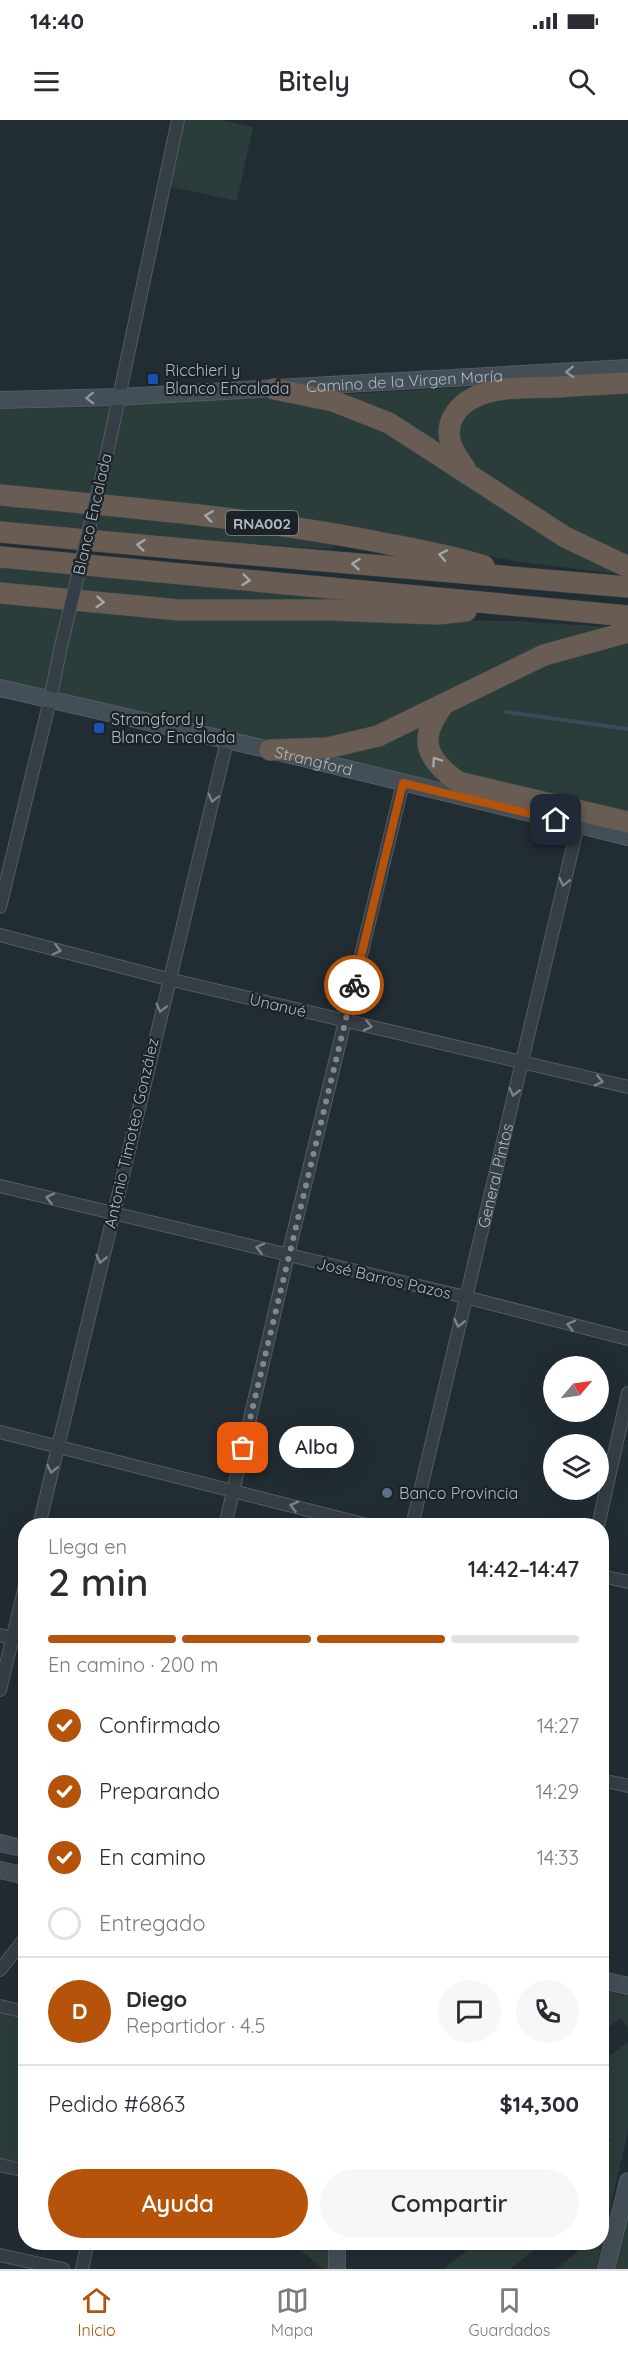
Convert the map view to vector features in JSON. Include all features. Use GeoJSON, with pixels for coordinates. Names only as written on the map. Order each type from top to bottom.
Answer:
{"type":"FeatureCollection","features":[{"type":"Feature","properties":{"kind":"highway"},"geometry":{"type":"LineString","coordinates":[[470,476],[454,453],[449,437],[450,422],[456,411],[466,401],[489,392],[509,389],[628,383]]}},
{"type":"Feature","properties":{"kind":"highway"},"geometry":{"type":"LineString","coordinates":[[274,389],[333,401],[389,423],[565,537],[628,567]]}},
{"type":"Feature","properties":{"kind":"highway","name":"RNA002"},"geometry":{"type":"LineString","coordinates":[[0,495],[188,513],[330,533],[460,558],[519,578]]}},
{"type":"Feature","properties":{"kind":"highway","name":"RNA002"},"geometry":{"type":"LineString","coordinates":[[0,532],[628,587]]}},
{"type":"Feature","properties":{"kind":"highway"},"geometry":{"type":"LineString","coordinates":[[0,556],[628,616]]}},
{"type":"Feature","properties":{"kind":"highway"},"geometry":{"type":"LineString","coordinates":[[0,593],[179,610],[328,610],[437,614],[516,606]]}},
{"type":"Feature","properties":{"kind":"highway"},"geometry":{"type":"LineString","coordinates":[[270,750],[320,748],[363,740],[392,729],[544,655],[628,633]]}},
{"type":"Feature","properties":{"kind":"highway"},"geometry":{"type":"LineString","coordinates":[[444,704],[432,720],[427,733],[427,744],[433,758],[454,788],[628,822]]}},
{"type":"Feature","properties":{"kind":"street","name":"Blanco Encalada"},"geometry":{"type":"LineString","coordinates":[[0,907],[120,397],[178,120]]}},
{"type":"Feature","properties":{"kind":"street","name":"Camino de la Virgen María"},"geometry":{"type":"LineString","coordinates":[[0,400],[120,397],[628,368]]}},
{"type":"Feature","properties":{"kind":"street","name":"Strangford"},"geometry":{"type":"LineString","coordinates":[[0,688],[403,783],[454,788],[578,825],[628,837]]}},
{"type":"Feature","properties":{"kind":"street","name":"Antonio Timoteo González"},"geometry":{"type":"LineString","coordinates":[[41,1518],[112,1212],[227,741]]}},
{"type":"Feature","properties":{"kind":"street"},"geometry":{"type":"LineString","coordinates":[[227,1518],[288,1255],[403,783]]}},
{"type":"Feature","properties":{"kind":"street","name":"General Pintos"},"geometry":{"type":"LineString","coordinates":[[414,1518],[578,825]]}},
{"type":"Feature","properties":{"kind":"street","name":"Unanué"},"geometry":{"type":"LineString","coordinates":[[0,935],[168,979],[628,1087]]}},
{"type":"Feature","properties":{"kind":"street","name":"José Barros Pazos"},"geometry":{"type":"LineString","coordinates":[[0,1186],[465,1298],[628,1340]]}},
{"type":"Feature","properties":{"kind":"street"},"geometry":{"type":"LineString","coordinates":[[600,1518],[628,1393]]}},
{"type":"Feature","properties":{"kind":"street"},"geometry":{"type":"LineString","coordinates":[[0,1432],[339,1518]]}},
{"type":"Feature","properties":{"kind":"street"},"geometry":{"type":"LineString","coordinates":[[609,1578],[628,1582]]}},
{"type":"Feature","properties":{"kind":"street"},"geometry":{"type":"LineString","coordinates":[[0,1690],[6,1637],[18,1604]]}},
{"type":"Feature","properties":{"kind":"street"},"geometry":{"type":"LineString","coordinates":[[609,1782],[628,1786]]}},
{"type":"Feature","properties":{"kind":"street"},"geometry":{"type":"LineString","coordinates":[[0,1843],[18,1847]]}},
{"type":"Feature","properties":{"kind":"street"},"geometry":{"type":"LineString","coordinates":[[0,1870],[18,1874]]}},
{"type":"Feature","properties":{"kind":"street"},"geometry":{"type":"LineString","coordinates":[[0,1970],[18,1947]]}},
{"type":"Feature","properties":{"kind":"street"},"geometry":{"type":"LineString","coordinates":[[609,1982],[628,1986]]}},
{"type":"Feature","properties":{"kind":"street"},"geometry":{"type":"LineString","coordinates":[[0,2006],[18,2010]]}},
{"type":"Feature","properties":{"kind":"street"},"geometry":{"type":"LineString","coordinates":[[0,2165],[18,2169]]}},
{"type":"Feature","properties":{"kind":"street"},"geometry":{"type":"LineString","coordinates":[[606,2269],[628,2181]]}},
{"type":"Feature","properties":{"kind":"street"},"geometry":{"type":"LineString","coordinates":[[82,2269],[86,2250]]}},
{"type":"Feature","properties":{"kind":"street"},"geometry":{"type":"LineString","coordinates":[[337,2250],[337,2269]]}},
{"type":"Feature","properties":{"kind":"street"},"geometry":{"type":"LineString","coordinates":[[0,2255],[63,2269]]}},
{"type":"Feature","properties":{"kind":"green space"},"geometry":{"type":"Polygon","coordinates":[[[185,120],[221,120],[253,127],[237,201],[171,187],[185,120]]]}},
{"type":"Feature","properties":{"kind":"green space"},"geometry":{"type":"Polygon","coordinates":[[[487,386],[463,395],[443,452],[333,395],[487,386]]]}},
{"type":"Feature","properties":{"kind":"green space"},"geometry":{"type":"Polygon","coordinates":[[[628,389],[628,558],[598,547],[474,470],[460,451],[457,422],[465,412],[492,398],[628,389]]]}},
{"type":"Feature","properties":{"kind":"green space"},"geometry":{"type":"Polygon","coordinates":[[[277,396],[359,415],[628,575],[520,562],[331,526],[0,488],[0,409],[118,407],[277,396]]]}},
{"type":"Feature","properties":{"kind":"green space"},"geometry":{"type":"Polygon","coordinates":[[[0,502],[187,521],[331,543],[334,547],[331,549],[186,539],[0,521],[0,502]]]}},
{"type":"Feature","properties":{"kind":"green space"},"geometry":{"type":"Polygon","coordinates":[[[0,567],[330,598],[330,600],[180,602],[0,585],[0,567]]]}},
{"type":"Feature","properties":{"kind":"green space"},"geometry":{"type":"Polygon","coordinates":[[[0,600],[327,619],[517,621],[628,628],[377,730],[344,739],[270,742],[0,680],[0,600]]]}},
{"type":"Feature","properties":{"kind":"green space"},"geometry":{"type":"Polygon","coordinates":[[[628,644],[628,815],[462,776],[437,752],[438,723],[447,712],[547,661],[580,651],[628,644]]]}},
{"type":"Feature","properties":{"kind":"green space"},"geometry":{"type":"Polygon","coordinates":[[[423,720],[445,783],[322,755],[423,720]]]}},
{"type":"Feature","properties":{"kind":"green space"},"geometry":{"type":"Polygon","coordinates":[[[609,1992],[628,1996],[628,2028],[621,2018],[609,2027],[609,1992]]]}},
{"type":"Feature","properties":{"kind":"green space"},"geometry":{"type":"Polygon","coordinates":[[[0,2013],[18,2017],[18,2165],[0,2161],[0,2013]]]}},
{"type":"Feature","properties":{"kind":"green space"},"geometry":{"type":"Polygon","coordinates":[[[628,2042],[628,2131],[609,2213],[609,2142],[611,2140],[609,2137],[609,2056],[628,2042]]]}},
{"type":"Feature","properties":{"kind":"green space"},"geometry":{"type":"Polygon","coordinates":[[[628,2213],[628,2269],[615,2269],[628,2213]]]}},
{"type":"Feature","properties":{"kind":"green space"},"geometry":{"type":"Polygon","coordinates":[[[300,2250],[332,2250],[331,2269],[323,2269],[300,2250]]]}},
{"type":"Feature","properties":{"kind":"green space"},"geometry":{"type":"Polygon","coordinates":[[[467,2250],[534,2250],[510,2269],[444,2269],[467,2250]]]}},
{"type":"Feature","properties":{"kind":"green space"},"geometry":{"type":"Polygon","coordinates":[[[600,2250],[596,2269],[557,2269],[578,2251],[600,2250]]]}},
{"type":"Feature","properties":{"kind":"waterway"},"geometry":{"type":"LineString","coordinates":[[506,712],[628,729]]}},
{"type":"Feature","properties":{"kind":"way so far"},"geometry":{"type":"LineString","coordinates":[[243,1448],[354,985]]}},
{"type":"Feature","properties":{"kind":"place","name":"Ricchieri y Blanco Encalada"},"geometry":{"type":"Point","coordinates":[153,379]}},
{"type":"Feature","properties":{"kind":"place","name":"Strangford y Blanco Encalada"},"geometry":{"type":"Point","coordinates":[99,728]}},
{"type":"Feature","properties":{"kind":"place","name":"Alba"},"geometry":{"type":"Point","coordinates":[243,1448]}},
{"type":"Feature","properties":{"kind":"place","name":"Banco Provincia"},"geometry":{"type":"Point","coordinates":[387,1493]}},
{"type":"Feature","properties":{"kind":"route"},"geometry":{"type":"LineString","coordinates":[[354,985],[403,783],[556,820]]}}]}
